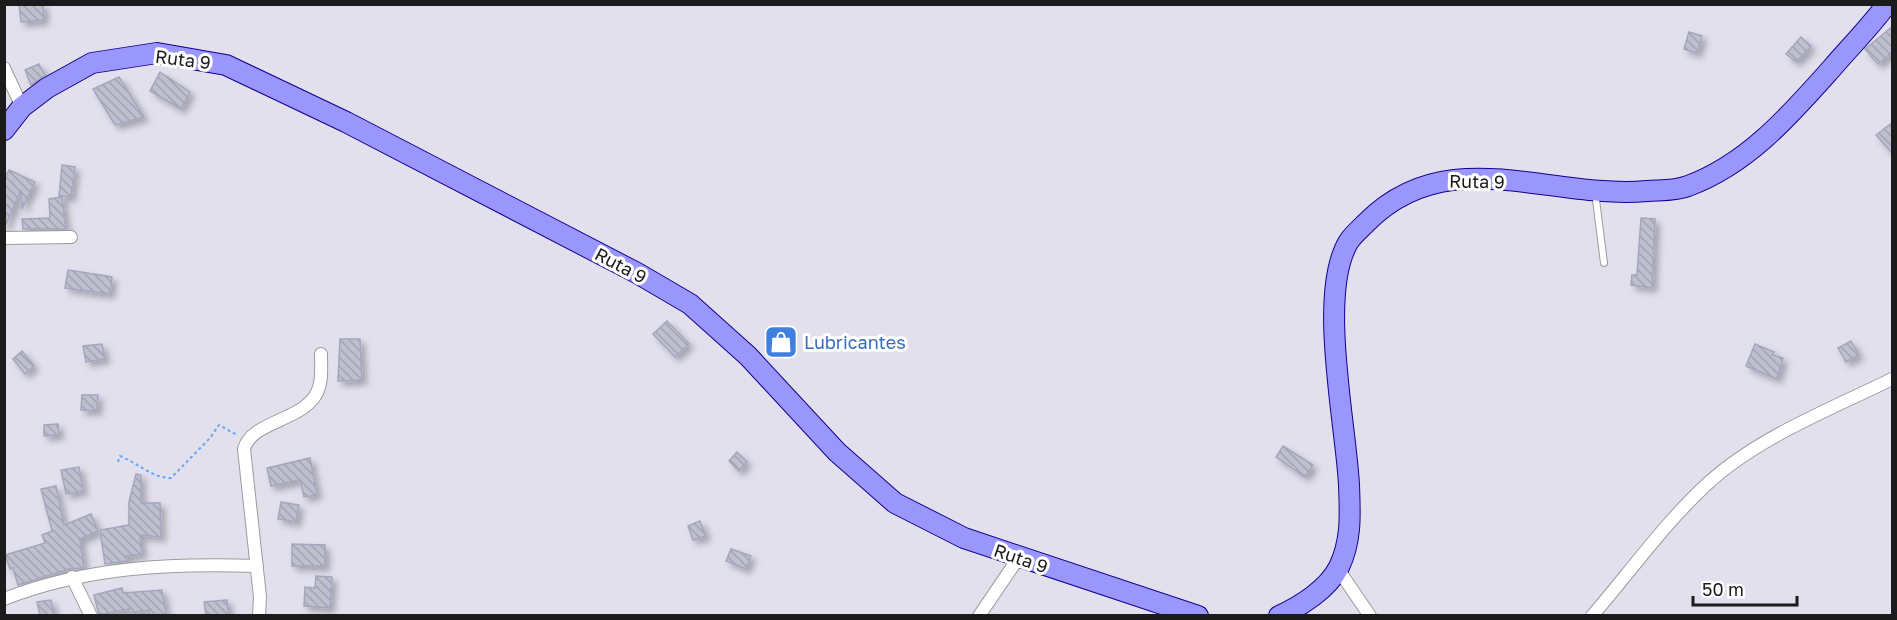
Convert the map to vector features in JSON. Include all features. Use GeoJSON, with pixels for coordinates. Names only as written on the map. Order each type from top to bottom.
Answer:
{"type":"FeatureCollection","features":[{"type":"Feature","properties":{"kind":"main road","name":"Ruta 9"},"geometry":{"type":"LineString","coordinates":[[1279,615],[1313,596],[1338,570],[1351,525],[1348,452],[1333,330],[1339,269],[1349,242],[1368,220],[1405,193],[1435,181],[1467,178],[1614,194],[1685,188],[1728,168],[1787,118],[1887,4]]}},
{"type":"Feature","properties":{"kind":"main road","name":"Ruta 9"},"geometry":{"type":"LineString","coordinates":[[4,130],[22,106],[47,88],[92,63],[157,53],[226,65],[346,122],[637,273],[690,304],[748,356],[837,452],[895,503],[964,538],[1198,615]]}},
{"type":"Feature","properties":{"kind":"street"},"geometry":{"type":"LineString","coordinates":[[4,68],[22,106]]}},
{"type":"Feature","properties":{"kind":"street"},"geometry":{"type":"LineString","coordinates":[[4,238],[71,237]]}},
{"type":"Feature","properties":{"kind":"street"},"geometry":{"type":"LineString","coordinates":[[259,615],[257,566],[245,467],[246,442],[256,432],[293,414],[316,395],[321,376],[321,354]]}},
{"type":"Feature","properties":{"kind":"street"},"geometry":{"type":"LineString","coordinates":[[1592,615],[1673,519],[1708,483],[1794,426],[1893,379]]}},
{"type":"Feature","properties":{"kind":"street"},"geometry":{"type":"LineString","coordinates":[[979,615],[1019,557]]}},
{"type":"Feature","properties":{"kind":"street"},"geometry":{"type":"LineString","coordinates":[[4,599],[72,577],[148,566],[194,564],[257,566]]}},
{"type":"Feature","properties":{"kind":"street"},"geometry":{"type":"LineString","coordinates":[[1338,570],[1370,615]]}},
{"type":"Feature","properties":{"kind":"street"},"geometry":{"type":"LineString","coordinates":[[72,577],[91,615]]}},
{"type":"Feature","properties":{"kind":"lane"},"geometry":{"type":"LineString","coordinates":[[1595,191],[1604,263]]}},
{"type":"Feature","properties":{"kind":"path"},"geometry":{"type":"LineString","coordinates":[[118,462],[120,456],[136,462],[154,476],[171,478],[210,438],[219,425],[230,428],[246,442]]}},
{"type":"Feature","properties":{"kind":"building"},"geometry":{"type":"Polygon","coordinates":[[[19,4],[43,4],[44,20],[21,22],[19,4]]]}},
{"type":"Feature","properties":{"kind":"building"},"geometry":{"type":"Polygon","coordinates":[[[1893,26],[1893,52],[1878,64],[1865,49],[1893,26]]]}},
{"type":"Feature","properties":{"kind":"building"},"geometry":{"type":"Polygon","coordinates":[[[1689,32],[1702,36],[1697,53],[1684,49],[1689,32]]]}},
{"type":"Feature","properties":{"kind":"building"},"geometry":{"type":"Polygon","coordinates":[[[1801,37],[1811,46],[1796,62],[1786,54],[1801,37]]]}},
{"type":"Feature","properties":{"kind":"building"},"geometry":{"type":"Polygon","coordinates":[[[39,64],[45,75],[31,85],[25,70],[39,64]]]}},
{"type":"Feature","properties":{"kind":"building"},"geometry":{"type":"Polygon","coordinates":[[[160,72],[190,92],[181,109],[150,91],[160,72]]]}},
{"type":"Feature","properties":{"kind":"building"},"geometry":{"type":"Polygon","coordinates":[[[119,77],[144,117],[115,125],[93,89],[119,77]]]}},
{"type":"Feature","properties":{"kind":"building"},"geometry":{"type":"Polygon","coordinates":[[[1893,122],[1893,154],[1876,135],[1893,122]]]}},
{"type":"Feature","properties":{"kind":"building"},"geometry":{"type":"Polygon","coordinates":[[[62,165],[75,167],[71,197],[59,196],[62,165]]]}},
{"type":"Feature","properties":{"kind":"building"},"geometry":{"type":"Polygon","coordinates":[[[9,170],[35,182],[22,209],[21,190],[4,229],[4,179],[9,170]]]}},
{"type":"Feature","properties":{"kind":"building"},"geometry":{"type":"Polygon","coordinates":[[[62,197],[66,229],[23,229],[22,219],[50,218],[49,199],[62,197]]]}},
{"type":"Feature","properties":{"kind":"building"},"geometry":{"type":"Polygon","coordinates":[[[1641,218],[1655,219],[1652,288],[1631,285],[1632,275],[1637,275],[1641,218]]]}},
{"type":"Feature","properties":{"kind":"building"},"geometry":{"type":"Polygon","coordinates":[[[68,270],[112,277],[110,294],[65,288],[68,270]]]}},
{"type":"Feature","properties":{"kind":"building"},"geometry":{"type":"Polygon","coordinates":[[[667,321],[689,344],[675,357],[653,334],[667,321]]]}},
{"type":"Feature","properties":{"kind":"building"},"geometry":{"type":"Polygon","coordinates":[[[340,339],[360,339],[362,380],[338,381],[340,339]]]}},
{"type":"Feature","properties":{"kind":"building"},"geometry":{"type":"Polygon","coordinates":[[[1851,341],[1859,355],[1846,362],[1838,348],[1851,341]]]}},
{"type":"Feature","properties":{"kind":"building"},"geometry":{"type":"Polygon","coordinates":[[[102,344],[105,359],[86,362],[83,346],[102,344]]]}},
{"type":"Feature","properties":{"kind":"building"},"geometry":{"type":"Polygon","coordinates":[[[1755,344],[1774,352],[1772,355],[1783,358],[1777,379],[1746,366],[1755,344]]]}},
{"type":"Feature","properties":{"kind":"building"},"geometry":{"type":"Polygon","coordinates":[[[22,351],[34,366],[25,374],[13,359],[22,351]]]}},
{"type":"Feature","properties":{"kind":"building"},"geometry":{"type":"Polygon","coordinates":[[[82,395],[98,395],[97,411],[81,410],[82,395]]]}},
{"type":"Feature","properties":{"kind":"building"},"geometry":{"type":"Polygon","coordinates":[[[58,424],[59,435],[44,436],[44,425],[58,424]]]}},
{"type":"Feature","properties":{"kind":"building"},"geometry":{"type":"Polygon","coordinates":[[[1283,446],[1313,465],[1305,477],[1276,457],[1283,446]]]}},
{"type":"Feature","properties":{"kind":"building"},"geometry":{"type":"Polygon","coordinates":[[[737,452],[747,462],[739,471],[729,461],[737,452]]]}},
{"type":"Feature","properties":{"kind":"building"},"geometry":{"type":"Polygon","coordinates":[[[310,458],[317,495],[304,497],[300,480],[271,486],[267,468],[310,458]]]}},
{"type":"Feature","properties":{"kind":"building"},"geometry":{"type":"Polygon","coordinates":[[[79,467],[83,491],[66,494],[61,470],[79,467]]]}},
{"type":"Feature","properties":{"kind":"building"},"geometry":{"type":"Polygon","coordinates":[[[136,474],[141,475],[141,503],[160,503],[161,537],[140,535],[142,554],[126,556],[127,561],[105,564],[100,530],[129,525],[129,502],[136,474]]]}},
{"type":"Feature","properties":{"kind":"building"},"geometry":{"type":"Polygon","coordinates":[[[56,486],[64,525],[91,514],[98,531],[80,539],[84,568],[69,569],[18,585],[13,568],[10,569],[5,555],[45,543],[42,535],[52,531],[41,489],[56,486]]]}},
{"type":"Feature","properties":{"kind":"building"},"geometry":{"type":"Polygon","coordinates":[[[281,502],[299,505],[296,522],[278,519],[281,502]]]}},
{"type":"Feature","properties":{"kind":"building"},"geometry":{"type":"Polygon","coordinates":[[[700,521],[706,536],[693,540],[688,526],[700,521]]]}},
{"type":"Feature","properties":{"kind":"building"},"geometry":{"type":"Polygon","coordinates":[[[292,544],[325,545],[325,566],[292,566],[292,544]]]}},
{"type":"Feature","properties":{"kind":"building"},"geometry":{"type":"Polygon","coordinates":[[[731,549],[751,556],[746,569],[726,561],[731,549]]]}},
{"type":"Feature","properties":{"kind":"building"},"geometry":{"type":"Polygon","coordinates":[[[316,576],[332,577],[330,608],[304,606],[305,587],[315,588],[316,576]]]}},
{"type":"Feature","properties":{"kind":"building"},"geometry":{"type":"Polygon","coordinates":[[[122,588],[123,593],[162,590],[166,614],[150,615],[149,610],[129,613],[129,609],[99,615],[94,595],[122,588]]]}},
{"type":"Feature","properties":{"kind":"building"},"geometry":{"type":"Polygon","coordinates":[[[51,600],[54,615],[40,615],[37,602],[51,600]]]}},
{"type":"Feature","properties":{"kind":"building"},"geometry":{"type":"Polygon","coordinates":[[[227,600],[229,615],[206,615],[204,602],[227,600]]]}},
{"type":"Feature","properties":{"kind":"place","name":"Lubricantes"},"geometry":{"type":"Point","coordinates":[781,342]}}]}
